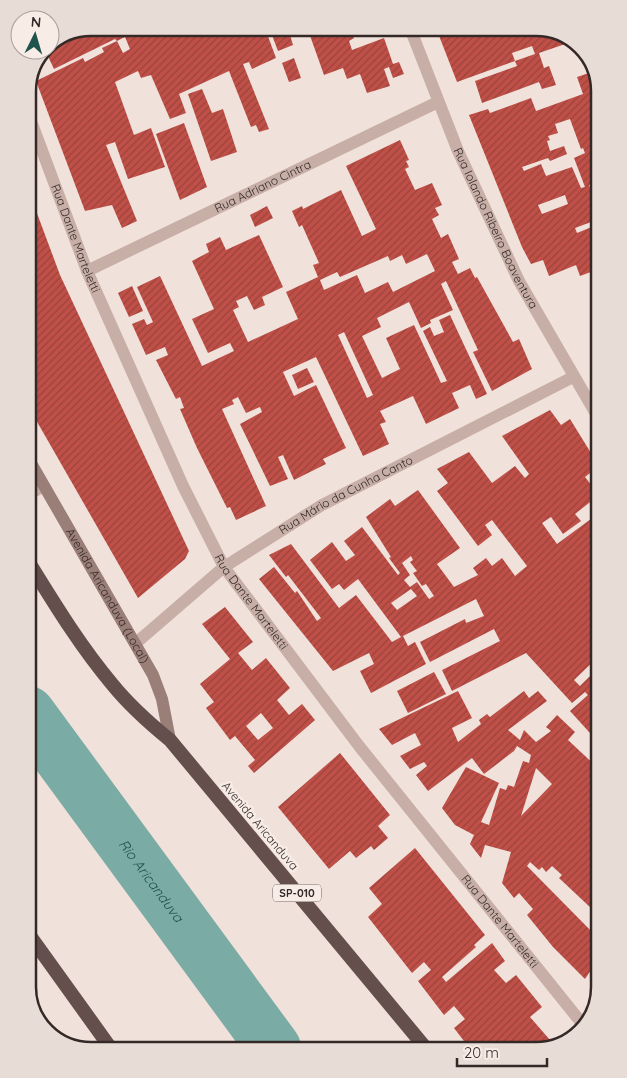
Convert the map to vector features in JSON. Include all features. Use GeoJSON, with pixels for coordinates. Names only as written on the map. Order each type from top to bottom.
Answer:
{"type":"FeatureCollection","features":[{"type":"Feature","properties":{"kind":"highway","name":"SP-010"},"geometry":{"type":"LineString","coordinates":[[36,574],[62,617],[112,684],[139,714],[170,740]]}},
{"type":"Feature","properties":{"kind":"highway","name":"Avenida Aricanduva"},"geometry":{"type":"LineString","coordinates":[[170,740],[421,1042]]}},
{"type":"Feature","properties":{"kind":"highway"},"geometry":{"type":"LineString","coordinates":[[36,944],[106,1042]]}},
{"type":"Feature","properties":{"kind":"main road","name":"Avenida Aricanduva (Local)"},"geometry":{"type":"LineString","coordinates":[[36,473],[136,642],[153,675],[162,699],[170,740]]}},
{"type":"Feature","properties":{"kind":"street","name":"Rua Iolando Ribeiro Boaventura"},"geometry":{"type":"LineString","coordinates":[[413,36],[458,151],[519,281],[591,406]]}},
{"type":"Feature","properties":{"kind":"street","name":"Rua Adriano Cintra"},"geometry":{"type":"LineString","coordinates":[[87,271],[438,102]]}},
{"type":"Feature","properties":{"kind":"street","name":"Rua Dante Marteletti"},"geometry":{"type":"LineString","coordinates":[[36,134],[87,271],[183,486],[224,567],[365,753],[579,1020]]}},
{"type":"Feature","properties":{"kind":"street","name":"Rua Mário da Cunha Canto"},"geometry":{"type":"LineString","coordinates":[[136,642],[224,567],[322,505],[573,377]]}},
{"type":"Feature","properties":{"kind":"street"},"geometry":{"type":"LineString","coordinates":[[36,490],[43,486]]}},
{"type":"Feature","properties":{"kind":"building"},"geometry":{"type":"Polygon","coordinates":[[[92,36],[268,36],[276,58],[252,69],[249,62],[243,64],[269,129],[259,132],[256,125],[251,127],[229,71],[179,94],[186,113],[170,119],[151,75],[141,78],[138,71],[115,82],[134,135],[151,128],[165,167],[128,179],[115,142],[106,145],[137,221],[122,228],[112,205],[85,211],[37,83],[37,80],[83,58],[85,62],[104,52],[102,48],[117,41],[115,39],[54,69],[50,60],[60,60],[60,47],[70,40],[92,36]],[[125,37],[117,41],[123,53],[130,49],[125,37]]]}},
{"type":"Feature","properties":{"kind":"building"},"geometry":{"type":"Polygon","coordinates":[[[272,36],[290,36],[293,45],[278,51],[272,36]]]}},
{"type":"Feature","properties":{"kind":"building"},"geometry":{"type":"Polygon","coordinates":[[[310,36],[353,36],[354,38],[349,41],[352,50],[384,38],[393,64],[399,62],[404,74],[393,78],[389,67],[384,69],[390,86],[367,93],[360,74],[347,79],[343,68],[324,75],[310,36]]]}},
{"type":"Feature","properties":{"kind":"building"},"geometry":{"type":"Polygon","coordinates":[[[439,36],[539,36],[553,39],[564,45],[539,53],[544,68],[549,66],[556,85],[542,89],[539,82],[482,103],[475,81],[517,66],[515,61],[457,82],[439,36]],[[532,46],[512,53],[515,61],[535,54],[532,46]]]}},
{"type":"Feature","properties":{"kind":"building"},"geometry":{"type":"Polygon","coordinates":[[[294,58],[301,78],[289,82],[282,63],[294,58]]]}},
{"type":"Feature","properties":{"kind":"building"},"geometry":{"type":"Polygon","coordinates":[[[588,73],[591,92],[591,184],[589,185],[591,190],[591,222],[575,228],[577,233],[591,227],[591,272],[580,276],[576,265],[549,276],[543,260],[531,264],[522,247],[469,115],[488,109],[490,113],[531,98],[536,111],[583,94],[577,77],[588,73]],[[570,119],[555,124],[558,133],[548,136],[550,140],[547,141],[550,151],[564,146],[567,154],[550,161],[548,158],[522,167],[524,171],[541,164],[546,176],[572,167],[581,188],[585,187],[574,158],[585,153],[583,148],[581,149],[570,119]],[[565,195],[538,205],[542,214],[568,204],[565,195]]]}},
{"type":"Feature","properties":{"kind":"building"},"geometry":{"type":"Polygon","coordinates":[[[202,89],[212,113],[223,109],[237,152],[211,161],[188,94],[202,89]]]}},
{"type":"Feature","properties":{"kind":"building"},"geometry":{"type":"Polygon","coordinates":[[[184,123],[207,187],[180,200],[156,134],[184,123]]]}},
{"type":"Feature","properties":{"kind":"building"},"geometry":{"type":"Polygon","coordinates":[[[400,140],[409,160],[406,161],[409,167],[405,169],[415,190],[432,183],[442,205],[435,208],[439,215],[432,219],[441,238],[448,234],[459,259],[452,262],[458,274],[470,268],[475,278],[477,277],[513,342],[519,339],[532,369],[492,391],[473,352],[478,350],[446,281],[441,284],[453,310],[430,320],[431,323],[421,328],[409,302],[377,318],[381,327],[362,336],[382,378],[400,369],[386,338],[414,325],[441,383],[447,381],[423,331],[430,327],[434,336],[444,332],[439,320],[450,315],[487,394],[476,399],[470,385],[452,393],[459,408],[426,424],[413,396],[380,411],[386,422],[380,424],[389,444],[363,456],[316,357],[283,372],[294,396],[316,385],[346,448],[323,459],[326,464],[294,480],[283,455],[278,457],[288,479],[270,486],[240,424],[262,412],[260,407],[246,413],[238,397],[232,400],[234,404],[222,409],[266,506],[236,520],[230,507],[227,508],[197,448],[180,409],[184,408],[180,397],[176,399],[156,360],[168,355],[165,347],[146,355],[132,324],[144,319],[147,325],[153,322],[137,287],[160,276],[202,366],[234,351],[230,343],[208,353],[192,319],[214,309],[192,261],[209,252],[206,244],[220,237],[226,250],[259,235],[283,287],[262,297],[265,305],[254,310],[247,296],[236,301],[239,307],[233,310],[248,342],[298,319],[286,292],[318,277],[313,265],[319,263],[302,225],[299,227],[292,211],[302,206],[303,209],[341,190],[362,236],[376,229],[346,166],[400,140]],[[427,254],[406,264],[402,255],[390,261],[388,256],[340,277],[337,272],[320,280],[324,290],[357,275],[365,293],[388,282],[393,292],[435,271],[427,254]],[[344,332],[338,335],[367,398],[373,395],[344,332]]]}},
{"type":"Feature","properties":{"kind":"building"},"geometry":{"type":"Polygon","coordinates":[[[267,206],[273,218],[255,227],[250,215],[267,206]]]}},
{"type":"Feature","properties":{"kind":"building"},"geometry":{"type":"Polygon","coordinates":[[[36,210],[60,275],[189,551],[185,559],[138,598],[36,420],[36,210]]]}},
{"type":"Feature","properties":{"kind":"building"},"geometry":{"type":"Polygon","coordinates":[[[132,286],[143,311],[129,317],[118,293],[132,286]]]}},
{"type":"Feature","properties":{"kind":"building"},"geometry":{"type":"Polygon","coordinates":[[[307,368],[314,382],[298,389],[292,375],[307,368]]]}},
{"type":"Feature","properties":{"kind":"building"},"geometry":{"type":"Polygon","coordinates":[[[550,410],[561,425],[570,419],[591,453],[591,472],[585,477],[591,485],[591,501],[575,514],[581,521],[563,534],[551,517],[542,523],[557,544],[591,519],[591,664],[574,680],[580,686],[591,675],[591,734],[570,711],[588,695],[585,692],[572,703],[526,653],[452,691],[442,670],[500,641],[494,629],[430,662],[420,642],[465,619],[466,623],[484,616],[476,599],[403,636],[408,646],[415,642],[426,664],[371,693],[360,671],[374,664],[369,653],[333,671],[259,579],[274,567],[295,593],[297,591],[317,621],[321,618],[288,575],[286,577],[269,555],[291,544],[339,608],[356,595],[392,642],[401,637],[358,579],[344,590],[339,584],[332,589],[310,560],[332,542],[346,561],[355,555],[344,541],[362,527],[398,575],[400,573],[389,558],[391,557],[366,517],[390,499],[395,506],[418,490],[460,548],[437,564],[454,587],[478,575],[473,568],[486,558],[492,566],[502,558],[515,576],[527,566],[492,520],[485,525],[492,535],[478,546],[437,491],[448,483],[437,469],[469,452],[492,483],[515,466],[525,478],[529,474],[502,436],[550,410]],[[411,556],[402,563],[410,575],[404,580],[410,587],[417,582],[429,599],[434,596],[426,584],[422,586],[413,573],[417,571],[410,562],[413,560],[411,556]],[[411,589],[391,603],[397,610],[417,596],[411,589]]]}},
{"type":"Feature","properties":{"kind":"building"},"geometry":{"type":"Polygon","coordinates":[[[225,607],[253,642],[238,653],[252,670],[266,658],[290,688],[277,700],[289,715],[302,704],[315,720],[254,773],[248,766],[255,760],[235,736],[230,740],[206,708],[214,702],[200,684],[230,659],[202,624],[225,607]],[[261,713],[246,726],[258,740],[273,728],[261,713]]]}},
{"type":"Feature","properties":{"kind":"building"},"geometry":{"type":"Polygon","coordinates":[[[434,672],[446,694],[408,713],[397,691],[434,672]]]}},
{"type":"Feature","properties":{"kind":"building"},"geometry":{"type":"Polygon","coordinates":[[[458,691],[472,718],[452,728],[458,742],[481,724],[479,720],[487,714],[490,717],[524,691],[529,698],[538,691],[547,701],[508,730],[520,740],[524,730],[536,742],[551,731],[546,727],[557,715],[575,732],[568,740],[591,762],[591,908],[559,878],[562,875],[552,866],[546,872],[542,867],[539,870],[530,862],[527,866],[591,931],[591,970],[585,979],[553,947],[527,915],[533,909],[519,893],[514,898],[502,883],[511,852],[485,845],[481,858],[470,844],[474,835],[455,825],[442,808],[466,767],[499,783],[481,822],[489,825],[500,788],[506,790],[508,785],[514,787],[523,761],[529,763],[531,755],[517,746],[514,751],[484,774],[472,758],[428,791],[416,775],[427,766],[424,762],[410,769],[400,756],[421,745],[415,733],[392,745],[379,729],[458,691]],[[536,768],[521,816],[552,784],[536,768]]]}},
{"type":"Feature","properties":{"kind":"building"},"geometry":{"type":"Polygon","coordinates":[[[340,753],[390,815],[378,826],[388,838],[374,850],[371,846],[356,858],[350,851],[329,869],[278,807],[340,753]]]}},
{"type":"Feature","properties":{"kind":"building"},"geometry":{"type":"Polygon","coordinates":[[[415,848],[485,935],[474,945],[476,947],[442,977],[446,982],[492,943],[505,961],[494,970],[506,983],[516,975],[542,1007],[530,1017],[550,1040],[535,1042],[465,1042],[454,1028],[465,1019],[454,1006],[444,1015],[418,981],[431,970],[424,962],[412,973],[368,917],[382,904],[369,888],[415,848]]]}},
{"type":"Feature","properties":{"kind":"waterway","name":"Rio Aricanduva"},"geometry":{"type":"LineString","coordinates":[[36,724],[270,1042]]}}]}
